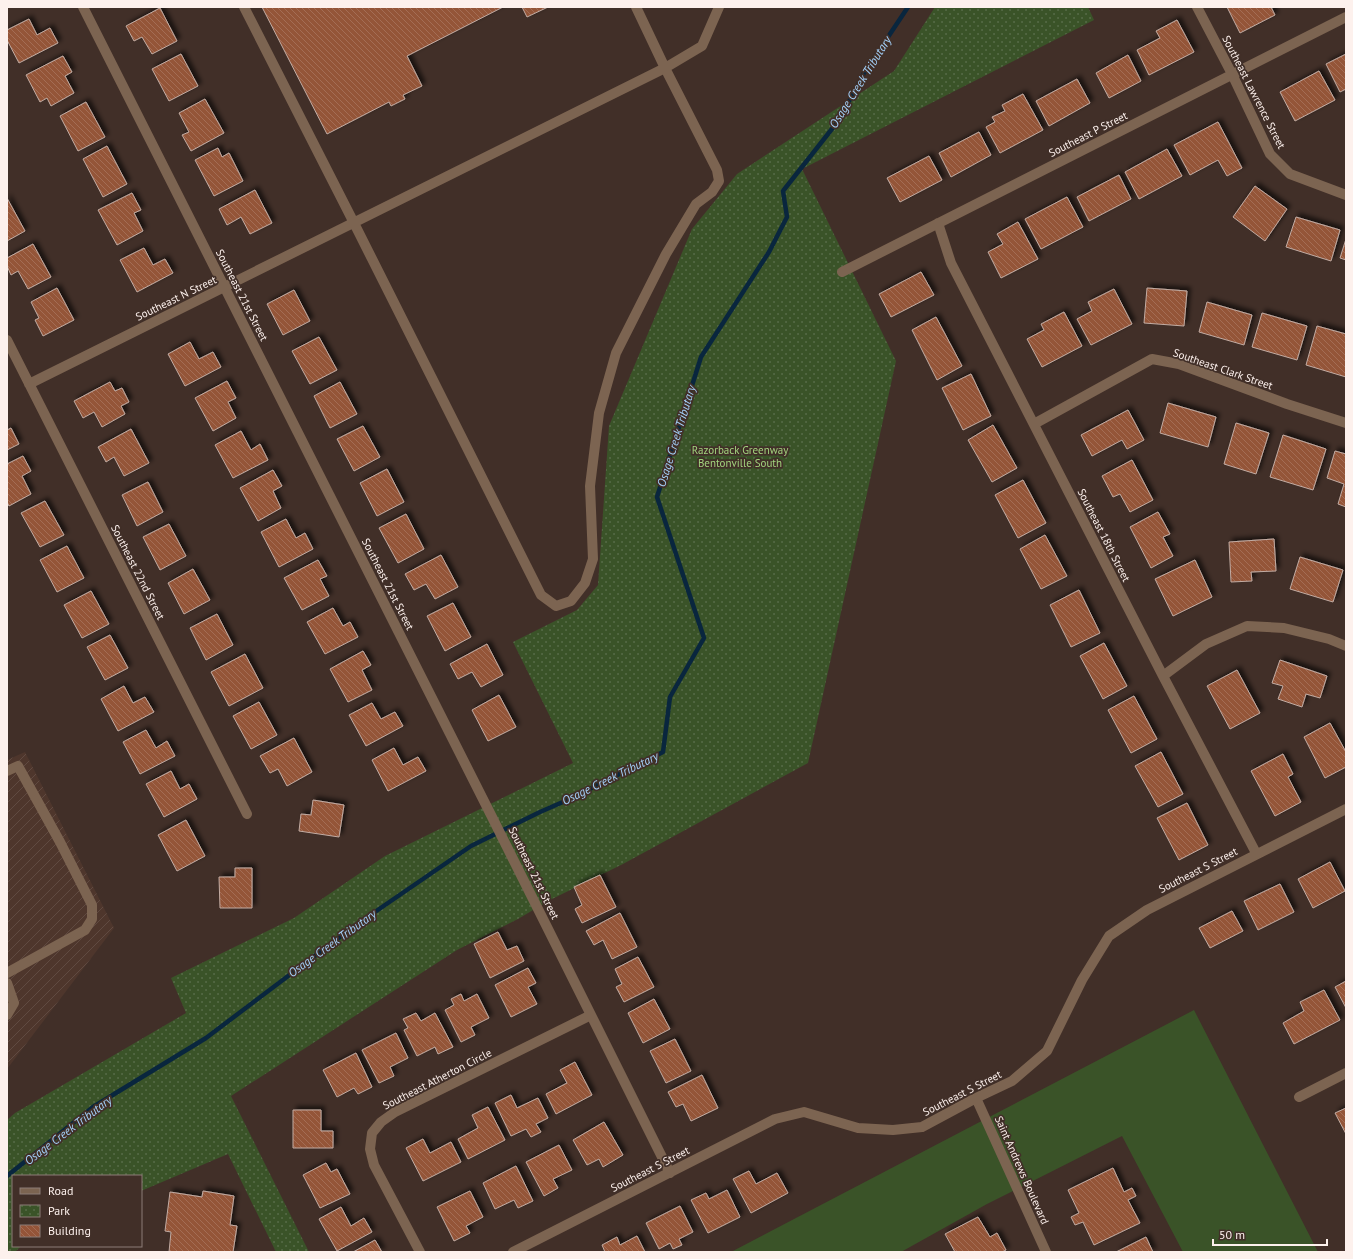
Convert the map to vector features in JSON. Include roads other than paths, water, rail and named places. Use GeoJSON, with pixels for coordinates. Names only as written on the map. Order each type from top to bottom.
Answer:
{"type":"FeatureCollection","features":[{"type":"Feature","properties":{"kind":"street","name":"Southeast 21st Street"},"geometry":{"type":"LineString","coordinates":[[82,7],[507,846],[670,1173]]}},
{"type":"Feature","properties":{"kind":"street"},"geometry":{"type":"LineString","coordinates":[[244,7],[541,595],[556,606],[571,601],[585,583],[593,559],[590,486],[599,413],[616,353],[666,254],[696,204],[712,192],[719,181],[717,170],[636,7]]}},
{"type":"Feature","properties":{"kind":"street","name":"Southeast N Street"},"geometry":{"type":"LineString","coordinates":[[30,384],[665,68],[702,46],[719,7]]}},
{"type":"Feature","properties":{"kind":"street","name":"Southeast Lawrence Street"},"geometry":{"type":"LineString","coordinates":[[1197,7],[1232,74],[1270,154],[1290,174],[1346,195]]}},
{"type":"Feature","properties":{"kind":"street","name":"Southeast P Street"},"geometry":{"type":"LineString","coordinates":[[842,272],[1346,17]]}},
{"type":"Feature","properties":{"kind":"street","name":"Southeast 18th Street"},"geometry":{"type":"LineString","coordinates":[[938,224],[951,263],[1256,854]]}},
{"type":"Feature","properties":{"kind":"street","name":"Southeast 22nd Street"},"geometry":{"type":"LineString","coordinates":[[7,340],[247,814]]}},
{"type":"Feature","properties":{"kind":"street","name":"Southeast Clark Street"},"geometry":{"type":"LineString","coordinates":[[1034,424],[1152,359],[1179,364],[1287,404],[1346,423]]}},
{"type":"Feature","properties":{"kind":"street"},"geometry":{"type":"LineString","coordinates":[[1163,676],[1206,644],[1247,626],[1284,628],[1328,639],[1346,646]]}},
{"type":"Feature","properties":{"kind":"street"},"geometry":{"type":"LineString","coordinates":[[7,771],[18,766],[57,836],[92,905],[92,919],[85,930],[7,973]]}},
{"type":"Feature","properties":{"kind":"street","name":"Southeast S Street"},"geometry":{"type":"LineString","coordinates":[[513,1252],[775,1118],[804,1112],[858,1128],[893,1130],[922,1127],[976,1098],[1012,1082],[1047,1051],[1082,980],[1108,936],[1147,910],[1346,809]]}},
{"type":"Feature","properties":{"kind":"street"},"geometry":{"type":"LineString","coordinates":[[7,983],[14,1003],[7,1015]]}},
{"type":"Feature","properties":{"kind":"street","name":"Southeast Atherton Circle"},"geometry":{"type":"LineString","coordinates":[[420,1252],[374,1165],[370,1148],[372,1133],[381,1122],[395,1112],[591,1015]]}},
{"type":"Feature","properties":{"kind":"street"},"geometry":{"type":"LineString","coordinates":[[1299,1097],[1346,1074]]}},
{"type":"Feature","properties":{"kind":"street","name":"Saint Andrews Boulevard"},"geometry":{"type":"LineString","coordinates":[[976,1098],[1046,1252]]}},
{"type":"Feature","properties":{"kind":"waterway","name":"Osage Creek Tributary"},"geometry":{"type":"LineString","coordinates":[[7,1176],[93,1107],[206,1038],[353,927],[471,846],[572,798],[663,752],[670,697],[704,638],[657,497],[701,357],[769,252],[787,217],[783,191],[839,120],[864,73],[908,7]]}},
{"type":"Feature","properties":{"kind":"park label","name":"Razorback Greenway Bentonville South"},"geometry":{"type":"Point","coordinates":[740,456]}}]}
